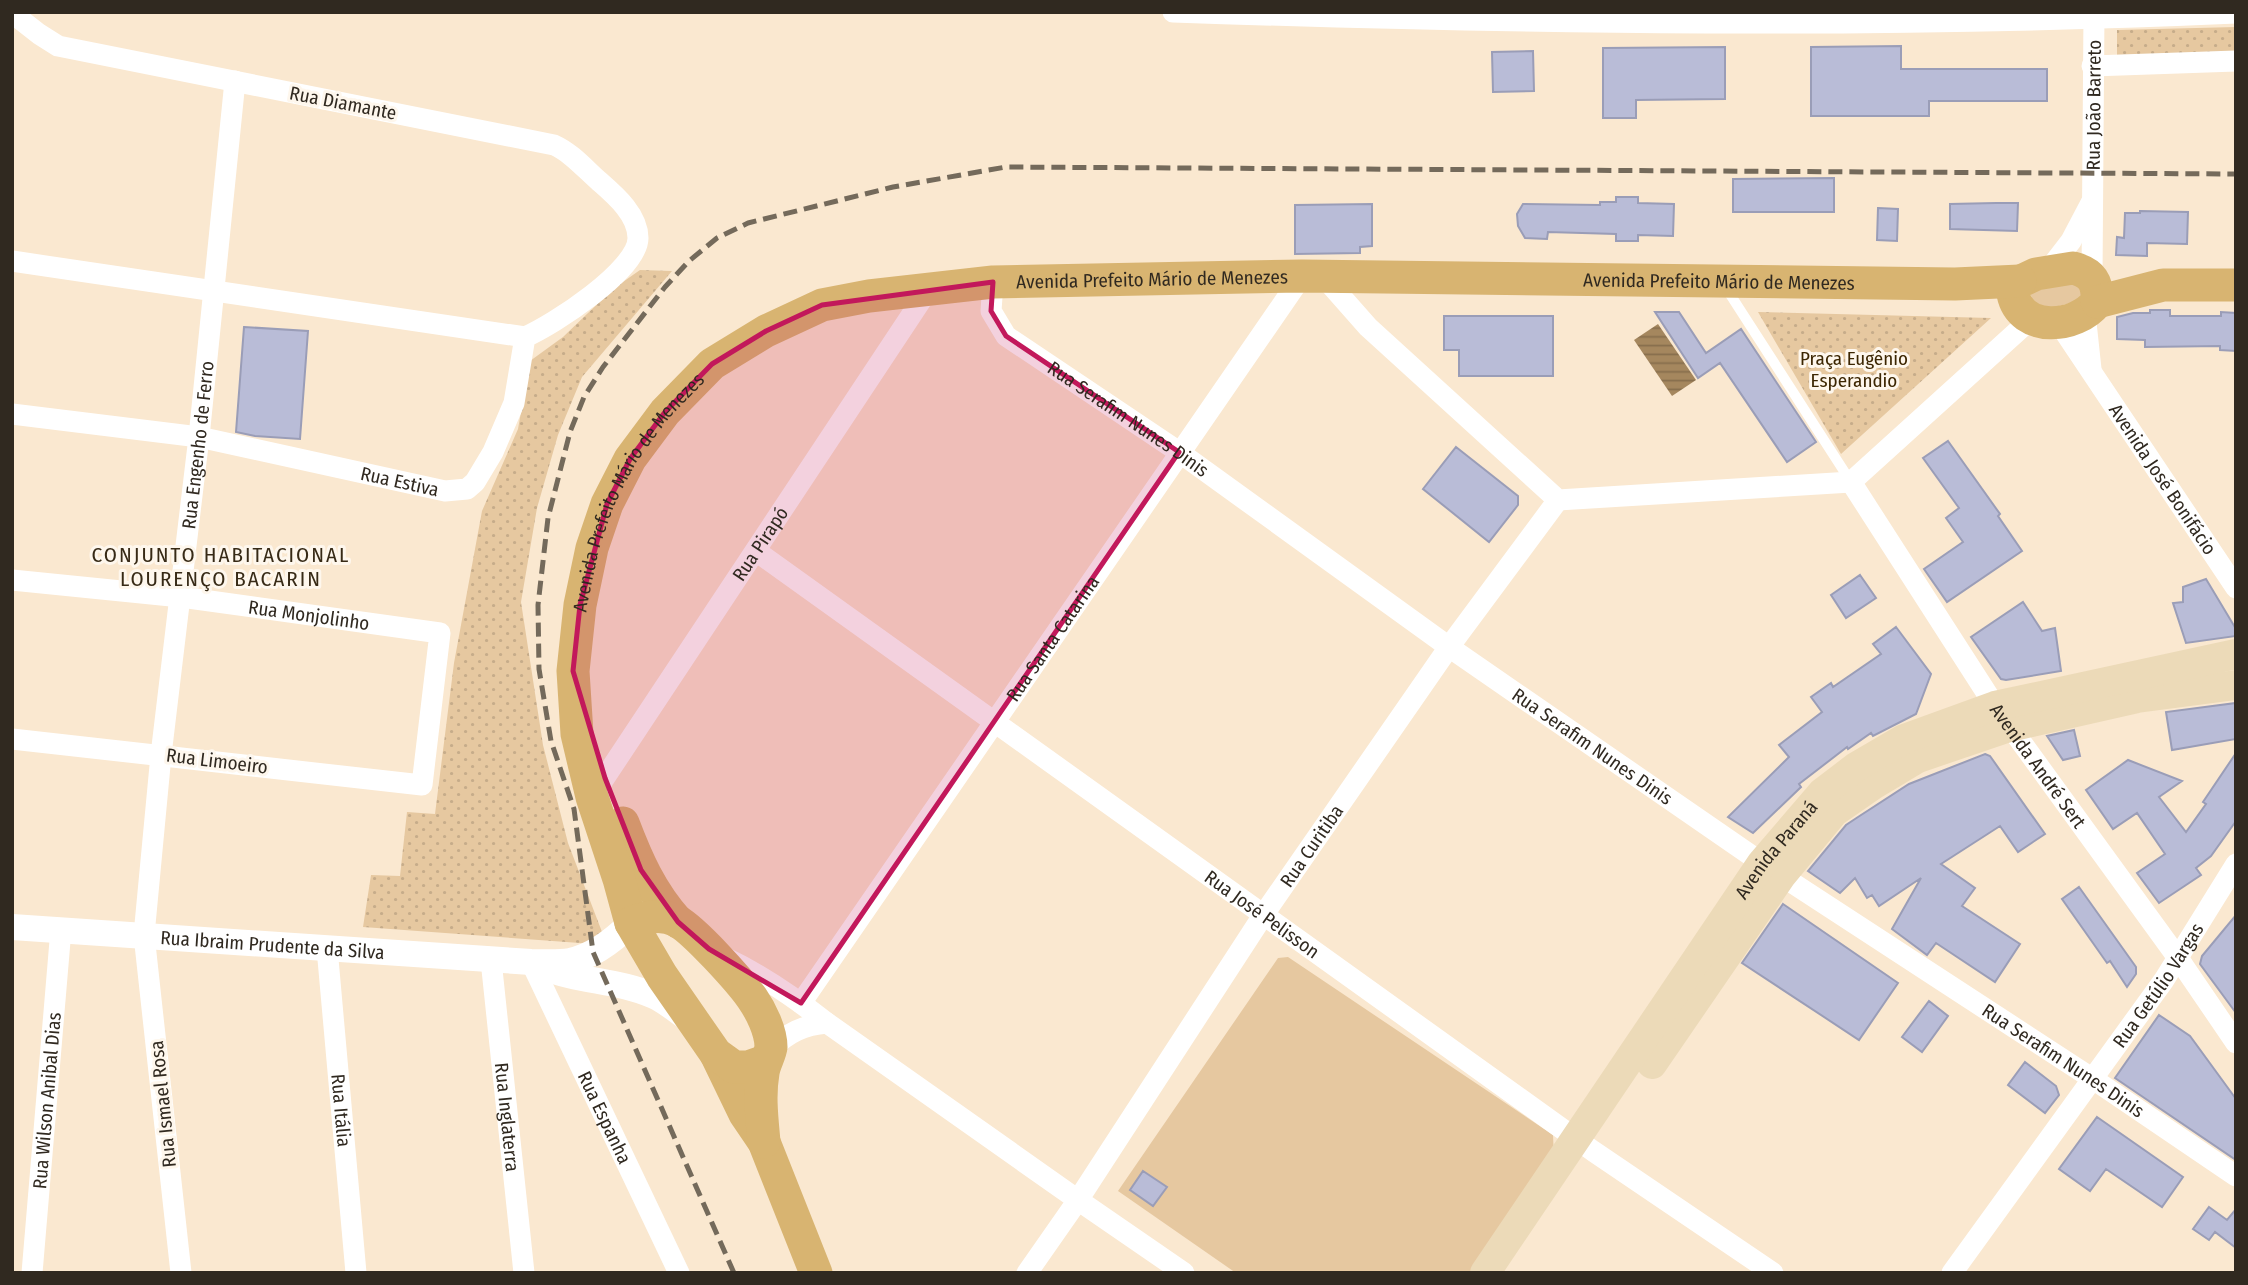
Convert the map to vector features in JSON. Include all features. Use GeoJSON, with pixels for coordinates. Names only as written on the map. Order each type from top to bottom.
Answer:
{"type":"FeatureCollection","features":[{"type":"Feature","properties":{"kind":"main road","name":"Avenida Prefeito Mário de Menezes"},"geometry":{"type":"LineString","coordinates":[[768,1055],[767,1027],[753,999],[709,949],[678,922],[660,901],[599,788],[577,734],[573,671],[580,605],[592,548],[607,504],[630,459],[666,412],[712,364],[766,331],[822,305],[869,296],[993,282],[1313,276],[1721,279],[1955,284],[2060,296],[2163,285],[2236,285]]}},
{"type":"Feature","properties":{"kind":"main road","name":"Avenida Paraná"},"geometry":{"type":"LineString","coordinates":[[1510,1273],[1585,1145],[1822,793],[1856,767],[1903,739],[2135,687],[2236,653]]}},
{"type":"Feature","properties":{"kind":"main road","name":"Avenida Paraná"},"geometry":{"type":"LineString","coordinates":[[2135,687],[2236,685]]}},
{"type":"Feature","properties":{"kind":"main road","name":"Avenida Prefeito Mário de Menezes"},"geometry":{"type":"LineString","coordinates":[[599,788],[631,923],[662,976],[716,1054]]}},
{"type":"Feature","properties":{"kind":"main road"},"geometry":{"type":"LineString","coordinates":[[631,923],[648,916],[661,916],[678,922]]}},
{"type":"Feature","properties":{"kind":"main road"},"geometry":{"type":"LineString","coordinates":[[716,1054],[734,1067],[748,1067],[768,1055]]}},
{"type":"Feature","properties":{"kind":"main road"},"geometry":{"type":"LineString","coordinates":[[716,1054],[746,1114],[764,1142],[817,1273]]}},
{"type":"Feature","properties":{"kind":"main road"},"geometry":{"type":"LineString","coordinates":[[764,1142],[762,1075],[768,1055]]}},
{"type":"Feature","properties":{"kind":"main road","name":"Avenida Paraná"},"geometry":{"type":"LineString","coordinates":[[1485,1273],[1585,1145]]}},
{"type":"Feature","properties":{"kind":"street"},"geometry":{"type":"LineString","coordinates":[[1173,12],[1438,17],[1765,18],[2236,13]]}},
{"type":"Feature","properties":{"kind":"street","name":"Rua Diamante"},"geometry":{"type":"LineString","coordinates":[[16,16],[58,46],[554,145],[571,157],[626,208],[639,235],[637,248],[628,262],[608,282],[561,319],[525,337]]}},
{"type":"Feature","properties":{"kind":"street","name":"Rua João Barreto"},"geometry":{"type":"LineString","coordinates":[[2091,371],[2060,296],[2094,198],[2094,16]]}},
{"type":"Feature","properties":{"kind":"street"},"geometry":{"type":"LineString","coordinates":[[2092,66],[2236,61]]}},
{"type":"Feature","properties":{"kind":"street","name":"Rua Engenho de Ferro"},"geometry":{"type":"LineString","coordinates":[[144,935],[161,755],[199,437],[235,81]]}},
{"type":"Feature","properties":{"kind":"street"},"geometry":{"type":"LineString","coordinates":[[1313,276],[1558,500],[1851,482],[2060,296],[2071,241],[2094,198]]}},
{"type":"Feature","properties":{"kind":"street"},"geometry":{"type":"LineString","coordinates":[[12,261],[525,337]]}},
{"type":"Feature","properties":{"kind":"street","name":"Rua Santa Catarina"},"geometry":{"type":"LineString","coordinates":[[801,1003],[1179,452],[1313,276]]}},
{"type":"Feature","properties":{"kind":"street","name":"Rua Serafim Nunes Dinis"},"geometry":{"type":"LineString","coordinates":[[993,282],[991,311],[1006,336],[1179,452],[1449,647],[1771,869],[2093,1079],[2236,1176]]}},
{"type":"Feature","properties":{"kind":"street","name":"Rua Pirapó"},"geometry":{"type":"LineString","coordinates":[[599,788],[928,290]]}},
{"type":"Feature","properties":{"kind":"street","name":"Rua Estiva"},"geometry":{"type":"LineString","coordinates":[[12,414],[199,437],[445,491],[467,489],[475,482],[493,452],[514,403],[525,337]]}},
{"type":"Feature","properties":{"kind":"street","name":"Avenida José Bonifácio"},"geometry":{"type":"LineString","coordinates":[[2091,371],[2236,588]]}},
{"type":"Feature","properties":{"kind":"street","name":"Avenida André Sert"},"geometry":{"type":"LineString","coordinates":[[1851,482],[2002,716],[2236,1042]]}},
{"type":"Feature","properties":{"kind":"street","name":"Rua Curitiba"},"geometry":{"type":"LineString","coordinates":[[1027,1273],[1264,915],[1449,647],[1558,500]]}},
{"type":"Feature","properties":{"kind":"street","name":"Rua José Pelisson"},"geometry":{"type":"LineString","coordinates":[[756,551],[1585,1145],[1773,1273]]}},
{"type":"Feature","properties":{"kind":"street","name":"Rua Monjolinho"},"geometry":{"type":"LineString","coordinates":[[12,580],[181,597],[440,633],[422,785]]}},
{"type":"Feature","properties":{"kind":"street","name":"Rua Limoeiro"},"geometry":{"type":"LineString","coordinates":[[12,739],[422,785]]}},
{"type":"Feature","properties":{"kind":"street","name":"Rua Getúlio Vargas"},"geometry":{"type":"LineString","coordinates":[[1952,1273],[2178,958],[2236,864]]}},
{"type":"Feature","properties":{"kind":"street","name":"Rua Ibraim Prudente da Silva"},"geometry":{"type":"LineString","coordinates":[[12,927],[531,962],[570,961],[615,939],[631,923]]}},
{"type":"Feature","properties":{"kind":"street","name":"Rua Wilson Anibal Dias"},"geometry":{"type":"LineString","coordinates":[[33,1273],[61,929]]}},
{"type":"Feature","properties":{"kind":"street","name":"Rua Ismael Rosa"},"geometry":{"type":"LineString","coordinates":[[144,935],[181,1273]]}},
{"type":"Feature","properties":{"kind":"street","name":"Rua Itália"},"geometry":{"type":"LineString","coordinates":[[327,948],[356,1273]]}},
{"type":"Feature","properties":{"kind":"street"},"geometry":{"type":"LineString","coordinates":[[709,949],[752,970],[801,1003],[1184,1273]]}},
{"type":"Feature","properties":{"kind":"street","name":"Rua Inglaterra"},"geometry":{"type":"LineString","coordinates":[[492,960],[524,1273]]}},
{"type":"Feature","properties":{"kind":"street","name":"Rua Ibraim Prudente da Silva"},"geometry":{"type":"LineString","coordinates":[[531,962],[566,976],[628,987],[655,996],[696,1023]]}},
{"type":"Feature","properties":{"kind":"street","name":"Rua Espanha"},"geometry":{"type":"LineString","coordinates":[[531,962],[679,1273]]}},
{"type":"Feature","properties":{"kind":"street"},"geometry":{"type":"LineString","coordinates":[[768,1055],[783,1037],[799,1028],[827,1023]]}},
{"type":"Feature","properties":{"kind":"lane"},"geometry":{"type":"LineString","coordinates":[[1721,279],[1851,482]]}},
{"type":"Feature","properties":{"kind":"highlighted area"},"geometry":{"type":"Polygon","coordinates":[[[993,282],[991,311],[1006,336],[1179,452],[801,1003],[709,949],[678,922],[641,870],[605,778],[573,671],[580,605],[607,504],[630,459],[665,412],[712,364],[766,331],[822,305],[993,282]]]}},
{"type":"Feature","properties":{"kind":"green space"},"geometry":{"type":"Polygon","coordinates":[[[2236,27],[2236,55],[2117,60],[2117,30],[2236,27]]]}},
{"type":"Feature","properties":{"kind":"green space"},"geometry":{"type":"Polygon","coordinates":[[[640,270],[672,271],[582,377],[558,435],[537,508],[521,602],[543,745],[568,843],[607,945],[363,927],[371,875],[400,876],[407,812],[435,814],[454,663],[482,511],[518,429],[530,361],[563,337],[613,289],[640,270]]]}},
{"type":"Feature","properties":{"kind":"green space"},"geometry":{"type":"Polygon","coordinates":[[[2076,280],[2085,299],[2036,312],[2029,289],[2076,280]]]}},
{"type":"Feature","properties":{"kind":"green space","name":"Praça Eugênio Esperandio"},"geometry":{"type":"Polygon","coordinates":[[[1758,312],[1991,318],[1841,454],[1758,312]]]}},
{"type":"Feature","properties":{"kind":"green space"},"geometry":{"type":"Polygon","coordinates":[[[1288,957],[1553,1135],[1554,1157],[1475,1273],[1236,1273],[1118,1191],[1278,958],[1288,957]]]}},
{"type":"Feature","properties":{"kind":"shaded area"},"geometry":{"type":"Polygon","coordinates":[[[1658,324],[1696,380],[1672,396],[1634,340],[1658,324]]]}},
{"type":"Feature","properties":{"kind":"building"},"geometry":{"type":"Polygon","coordinates":[[[1901,46],[1901,69],[2047,69],[2047,101],[1929,101],[1929,116],[1811,116],[1811,47],[1901,46]]]}},
{"type":"Feature","properties":{"kind":"building"},"geometry":{"type":"Polygon","coordinates":[[[1725,47],[1725,99],[1636,100],[1636,118],[1603,118],[1603,48],[1725,47]]]}},
{"type":"Feature","properties":{"kind":"building"},"geometry":{"type":"Polygon","coordinates":[[[1533,51],[1534,91],[1493,92],[1492,52],[1533,51]]]}},
{"type":"Feature","properties":{"kind":"building"},"geometry":{"type":"Polygon","coordinates":[[[1834,178],[1834,212],[1733,212],[1733,179],[1834,178]]]}},
{"type":"Feature","properties":{"kind":"building"},"geometry":{"type":"Polygon","coordinates":[[[1616,197],[1638,197],[1638,203],[1674,204],[1673,236],[1638,235],[1638,241],[1616,241],[1616,234],[1548,232],[1547,239],[1525,238],[1518,226],[1517,214],[1523,204],[1600,205],[1600,202],[1616,202],[1616,197]]]}},
{"type":"Feature","properties":{"kind":"building"},"geometry":{"type":"Polygon","coordinates":[[[2018,203],[2017,231],[1950,229],[1950,204],[2018,203]]]}},
{"type":"Feature","properties":{"kind":"building"},"geometry":{"type":"Polygon","coordinates":[[[1372,204],[1372,246],[1360,247],[1360,253],[1295,254],[1295,205],[1372,204]]]}},
{"type":"Feature","properties":{"kind":"building"},"geometry":{"type":"Polygon","coordinates":[[[1878,208],[1898,209],[1897,241],[1877,240],[1878,208]]]}},
{"type":"Feature","properties":{"kind":"building"},"geometry":{"type":"Polygon","coordinates":[[[2188,212],[2187,244],[2147,243],[2147,256],[2116,255],[2117,237],[2124,238],[2125,213],[2188,212]]]}},
{"type":"Feature","properties":{"kind":"building"},"geometry":{"type":"Polygon","coordinates":[[[2150,310],[2170,310],[2170,316],[2221,316],[2221,312],[2236,313],[2236,351],[2220,350],[2220,346],[2145,347],[2145,340],[2117,339],[2117,317],[2150,313],[2150,310]]]}},
{"type":"Feature","properties":{"kind":"building"},"geometry":{"type":"Polygon","coordinates":[[[1655,312],[1679,312],[1706,353],[1741,329],[1816,442],[1787,462],[1720,363],[1698,378],[1655,312]]]}},
{"type":"Feature","properties":{"kind":"building"},"geometry":{"type":"Polygon","coordinates":[[[1444,316],[1553,316],[1553,376],[1459,376],[1459,350],[1444,350],[1444,316]]]}},
{"type":"Feature","properties":{"kind":"building"},"geometry":{"type":"Polygon","coordinates":[[[244,327],[308,331],[300,439],[236,432],[244,327]]]}},
{"type":"Feature","properties":{"kind":"building"},"geometry":{"type":"Polygon","coordinates":[[[1948,441],[2000,514],[1998,516],[2022,551],[1947,602],[1924,569],[1963,542],[1946,518],[1959,508],[1923,458],[1948,441]]]}},
{"type":"Feature","properties":{"kind":"building"},"geometry":{"type":"Polygon","coordinates":[[[1456,447],[1518,496],[1518,505],[1489,542],[1423,489],[1456,447]]]}},
{"type":"Feature","properties":{"kind":"building"},"geometry":{"type":"Polygon","coordinates":[[[1860,575],[1876,598],[1846,618],[1831,595],[1860,575]]]}},
{"type":"Feature","properties":{"kind":"building"},"geometry":{"type":"Polygon","coordinates":[[[2206,579],[2236,629],[2236,636],[2186,643],[2173,603],[2183,602],[2183,587],[2206,579]]]}},
{"type":"Feature","properties":{"kind":"building"},"geometry":{"type":"Polygon","coordinates":[[[2023,602],[2042,631],[2055,628],[2061,671],[2001,679],[1971,637],[2023,602]]]}},
{"type":"Feature","properties":{"kind":"building"},"geometry":{"type":"Polygon","coordinates":[[[1896,627],[1931,674],[1916,714],[1873,736],[1871,733],[1848,749],[1847,747],[1799,784],[1801,787],[1753,833],[1728,817],[1789,757],[1779,745],[1822,712],[1811,697],[1831,683],[1833,687],[1881,654],[1873,644],[1896,627]]]}},
{"type":"Feature","properties":{"kind":"building"},"geometry":{"type":"Polygon","coordinates":[[[2236,703],[2236,739],[2172,750],[2166,712],[2236,703]]]}},
{"type":"Feature","properties":{"kind":"building"},"geometry":{"type":"Polygon","coordinates":[[[2074,730],[2080,756],[2063,760],[2047,736],[2074,730]]]}},
{"type":"Feature","properties":{"kind":"building"},"geometry":{"type":"Polygon","coordinates":[[[2236,753],[2236,821],[2211,856],[2196,868],[2201,875],[2159,903],[2137,873],[2165,854],[2137,813],[2113,829],[2086,790],[2128,760],[2182,781],[2159,797],[2186,832],[2236,753]]]}},
{"type":"Feature","properties":{"kind":"building"},"geometry":{"type":"Polygon","coordinates":[[[1985,754],[1990,756],[2045,834],[2018,852],[2000,826],[1941,864],[1975,888],[1962,906],[2020,944],[1995,982],[1936,943],[1927,955],[1892,929],[1921,878],[1879,906],[1872,895],[1867,898],[1855,878],[1840,893],[1808,871],[1846,825],[1858,817],[1909,784],[1985,754]]]}},
{"type":"Feature","properties":{"kind":"building"},"geometry":{"type":"Polygon","coordinates":[[[2079,887],[2136,967],[2136,974],[2127,987],[2062,899],[2079,887]]]}},
{"type":"Feature","properties":{"kind":"building"},"geometry":{"type":"Polygon","coordinates":[[[1783,904],[1898,983],[1859,1040],[1742,963],[1783,904]]]}},
{"type":"Feature","properties":{"kind":"building"},"geometry":{"type":"Polygon","coordinates":[[[2236,915],[2236,1013],[2200,964],[2202,956],[2236,915]]]}},
{"type":"Feature","properties":{"kind":"building"},"geometry":{"type":"Polygon","coordinates":[[[1929,1001],[1948,1016],[1922,1052],[1902,1037],[1929,1001]]]}},
{"type":"Feature","properties":{"kind":"building"},"geometry":{"type":"Polygon","coordinates":[[[2159,1015],[2190,1036],[2236,1099],[2236,1160],[2115,1078],[2159,1015]]]}},
{"type":"Feature","properties":{"kind":"building"},"geometry":{"type":"Polygon","coordinates":[[[2025,1062],[2056,1086],[2059,1095],[2045,1113],[2008,1085],[2025,1062]]]}},
{"type":"Feature","properties":{"kind":"building"},"geometry":{"type":"Polygon","coordinates":[[[2097,1117],[2183,1177],[2162,1207],[2106,1169],[2090,1191],[2059,1169],[2097,1117]]]}},
{"type":"Feature","properties":{"kind":"building"},"geometry":{"type":"Polygon","coordinates":[[[1143,1171],[1167,1187],[1153,1206],[1130,1190],[1143,1171]]]}},
{"type":"Feature","properties":{"kind":"building"},"geometry":{"type":"Polygon","coordinates":[[[2209,1207],[2227,1220],[2236,1209],[2236,1248],[2215,1232],[2209,1240],[2193,1229],[2209,1207]]]}},
{"type":"Feature","properties":{"kind":"railway"},"geometry":{"type":"LineString","coordinates":[[734,1273],[593,952],[574,809],[551,741],[539,669],[538,605],[548,518],[570,432],[584,397],[603,367],[665,287],[689,261],[717,238],[748,223],[893,187],[1006,167],[2236,174]]}},
{"type":"Feature","properties":{"kind":"district","name":"CONJUNTO HABITACIONAL LOURENÇO BACARIN"},"geometry":{"type":"Point","coordinates":[221,567]}}]}
